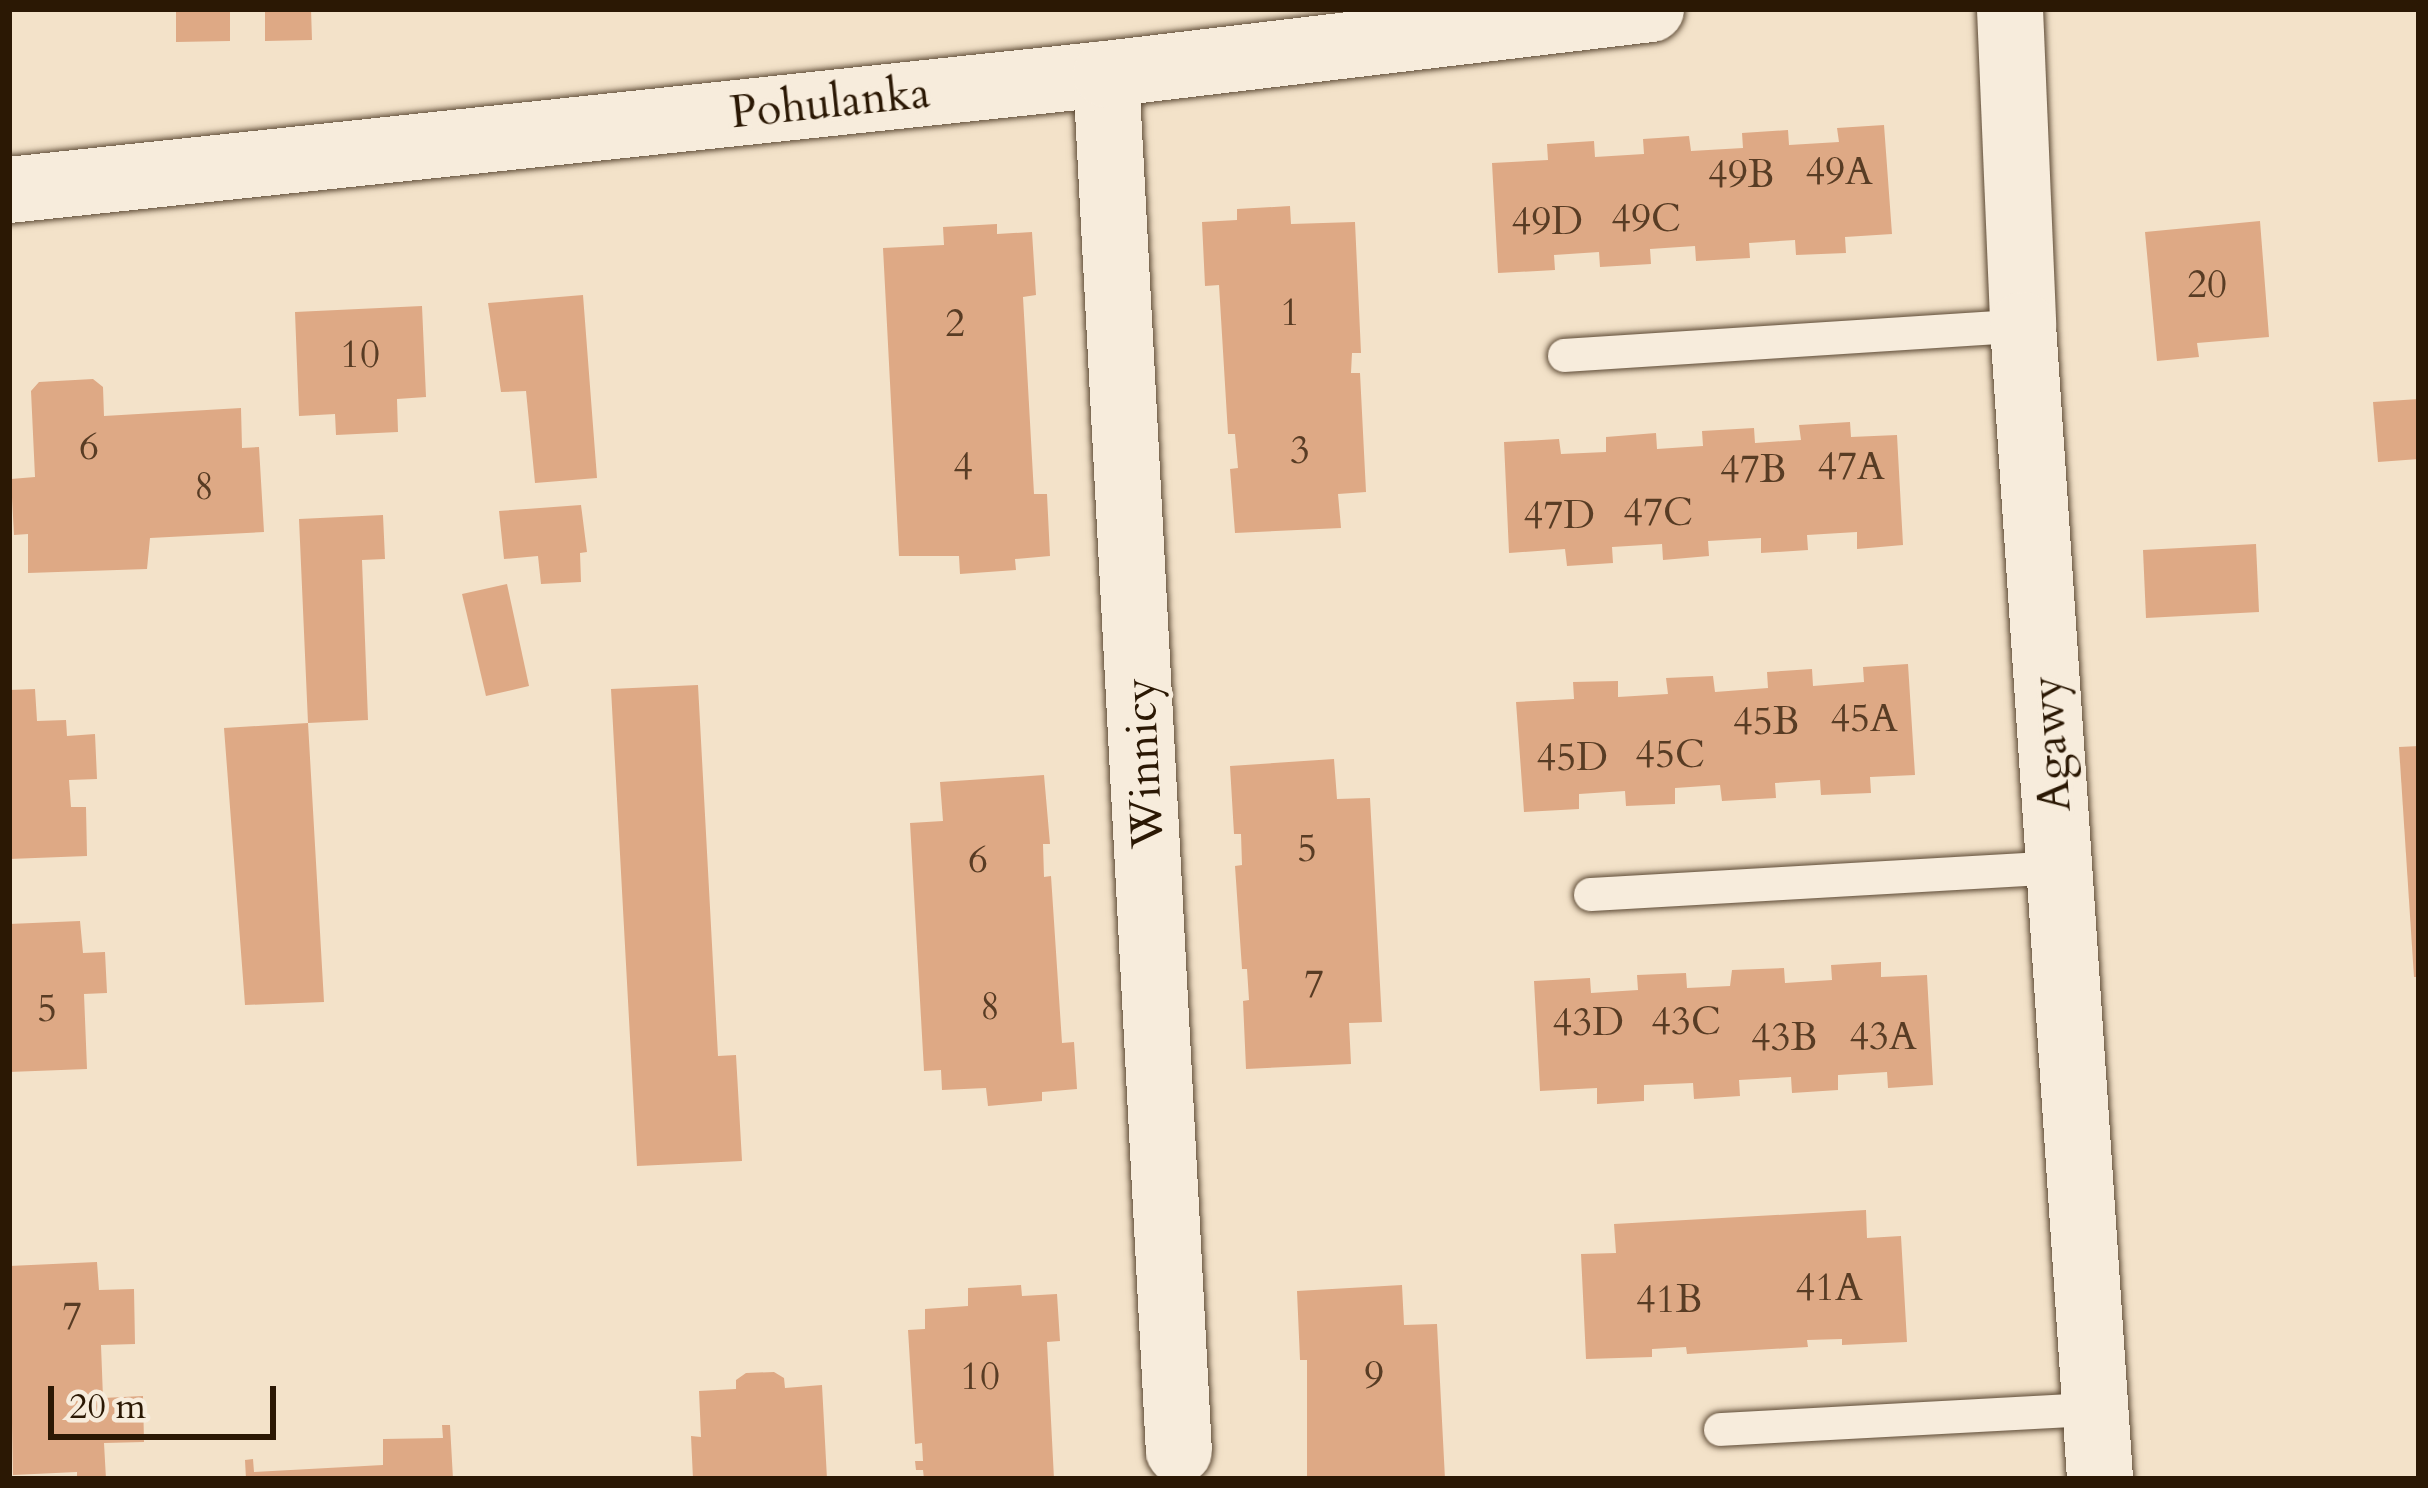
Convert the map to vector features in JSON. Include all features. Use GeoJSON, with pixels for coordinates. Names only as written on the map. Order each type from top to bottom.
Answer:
{"type":"FeatureCollection","features":[{"type":"Feature","properties":{"kind":"street","name":"Pohulanka"},"geometry":{"type":"LineString","coordinates":[[9,190],[1106,74],[1651,9]]}},
{"type":"Feature","properties":{"kind":"street","name":"Agawy"},"geometry":{"type":"LineString","coordinates":[[2010,9],[2023,325],[2100,1479]]}},
{"type":"Feature","properties":{"kind":"street","name":"Winnicy"},"geometry":{"type":"LineString","coordinates":[[1106,74],[1179,1451]]}},
{"type":"Feature","properties":{"kind":"lane"},"geometry":{"type":"LineString","coordinates":[[1564,355],[2023,325]]}},
{"type":"Feature","properties":{"kind":"lane"},"geometry":{"type":"LineString","coordinates":[[1590,894],[2060,867]]}},
{"type":"Feature","properties":{"kind":"lane"},"geometry":{"type":"LineString","coordinates":[[1720,1430],[2096,1409]]}},
{"type":"Feature","properties":{"kind":"building"},"geometry":{"type":"Polygon","coordinates":[[[176,9],[230,9],[230,41],[176,42],[176,9]]]}},
{"type":"Feature","properties":{"kind":"building"},"geometry":{"type":"Polygon","coordinates":[[[265,9],[311,9],[312,40],[265,41],[265,9]]]}},
{"type":"Feature","properties":{"kind":"building"},"geometry":{"type":"Polygon","coordinates":[[[1884,125],[1892,234],[1845,237],[1846,253],[1796,255],[1795,240],[1749,243],[1750,258],[1696,261],[1695,246],[1650,249],[1651,264],[1600,267],[1599,252],[1554,255],[1555,270],[1498,273],[1492,163],[1548,160],[1547,144],[1594,141],[1595,157],[1644,154],[1643,139],[1689,136],[1691,151],[1743,148],[1742,133],[1788,130],[1789,145],[1839,142],[1837,128],[1884,125]]]}},
{"type":"Feature","properties":{"kind":"building"},"geometry":{"type":"Polygon","coordinates":[[[1290,206],[1291,224],[1355,222],[1361,353],[1352,353],[1351,373],[1360,373],[1366,492],[1338,494],[1341,528],[1235,533],[1230,469],[1238,468],[1235,434],[1228,434],[1219,285],[1205,286],[1202,222],[1237,220],[1237,209],[1290,206]]]}},
{"type":"Feature","properties":{"kind":"building"},"geometry":{"type":"Polygon","coordinates":[[[2260,221],[2269,337],[2197,343],[2199,357],[2157,361],[2145,232],[2260,221]]]}},
{"type":"Feature","properties":{"kind":"building"},"geometry":{"type":"Polygon","coordinates":[[[997,224],[997,234],[1032,232],[1036,295],[1023,297],[1034,494],[1047,494],[1050,556],[1015,559],[1016,570],[960,574],[959,556],[899,556],[883,248],[944,245],[943,227],[997,224]]]}},
{"type":"Feature","properties":{"kind":"building"},"geometry":{"type":"Polygon","coordinates":[[[583,295],[597,478],[535,483],[526,391],[501,392],[488,303],[583,295]]]}},
{"type":"Feature","properties":{"kind":"building"},"geometry":{"type":"Polygon","coordinates":[[[422,306],[426,397],[397,399],[398,432],[336,435],[335,414],[299,416],[295,312],[422,306]]]}},
{"type":"Feature","properties":{"kind":"building"},"geometry":{"type":"Polygon","coordinates":[[[93,379],[103,387],[104,416],[241,408],[242,448],[259,447],[264,532],[150,538],[147,569],[28,573],[28,534],[14,535],[11,479],[35,477],[31,391],[39,382],[93,379]]]}},
{"type":"Feature","properties":{"kind":"building"},"geometry":{"type":"Polygon","coordinates":[[[2419,399],[2419,459],[2378,462],[2373,402],[2419,399]]]}},
{"type":"Feature","properties":{"kind":"building"},"geometry":{"type":"Polygon","coordinates":[[[1850,422],[1851,437],[1897,435],[1903,545],[1857,549],[1857,532],[1807,535],[1808,550],[1761,553],[1761,538],[1708,541],[1709,556],[1663,560],[1662,544],[1612,547],[1613,563],[1567,566],[1565,549],[1509,553],[1504,442],[1559,439],[1561,454],[1606,452],[1606,437],[1656,433],[1657,449],[1703,446],[1702,431],[1754,428],[1755,443],[1801,440],[1799,425],[1850,422]]]}},
{"type":"Feature","properties":{"kind":"building"},"geometry":{"type":"Polygon","coordinates":[[[581,505],[587,552],[580,553],[581,582],[541,584],[538,556],[504,559],[499,511],[581,505]]]}},
{"type":"Feature","properties":{"kind":"building"},"geometry":{"type":"Polygon","coordinates":[[[383,515],[385,559],[362,560],[368,720],[308,723],[299,519],[383,515]]]}},
{"type":"Feature","properties":{"kind":"building"},"geometry":{"type":"Polygon","coordinates":[[[2256,544],[2259,612],[2146,618],[2143,550],[2256,544]]]}},
{"type":"Feature","properties":{"kind":"building"},"geometry":{"type":"Polygon","coordinates":[[[507,584],[529,686],[486,696],[462,594],[507,584]]]}},
{"type":"Feature","properties":{"kind":"building"},"geometry":{"type":"Polygon","coordinates":[[[1908,664],[1915,775],[1870,777],[1871,793],[1821,795],[1820,780],[1775,783],[1776,798],[1722,801],[1720,785],[1675,788],[1675,804],[1626,806],[1625,791],[1579,794],[1579,809],[1524,812],[1516,702],[1574,699],[1573,682],[1618,681],[1618,697],[1668,694],[1666,678],[1713,676],[1715,692],[1768,688],[1767,672],[1812,669],[1813,686],[1864,682],[1863,667],[1908,664]]]}},
{"type":"Feature","properties":{"kind":"building"},"geometry":{"type":"Polygon","coordinates":[[[698,685],[718,1056],[736,1055],[742,1161],[637,1166],[611,689],[698,685]]]}},
{"type":"Feature","properties":{"kind":"building"},"geometry":{"type":"Polygon","coordinates":[[[35,689],[37,721],[66,720],[67,736],[95,734],[97,779],[69,780],[71,807],[86,807],[87,856],[9,859],[9,690],[35,689]]]}},
{"type":"Feature","properties":{"kind":"building"},"geometry":{"type":"Polygon","coordinates":[[[308,723],[324,1002],[245,1005],[224,728],[308,723]]]}},
{"type":"Feature","properties":{"kind":"building"},"geometry":{"type":"Polygon","coordinates":[[[2419,746],[2419,977],[2414,977],[2399,747],[2419,746]]]}},
{"type":"Feature","properties":{"kind":"building"},"geometry":{"type":"Polygon","coordinates":[[[1334,759],[1337,799],[1370,798],[1382,1022],[1349,1023],[1351,1064],[1246,1069],[1243,1001],[1249,1000],[1247,969],[1242,969],[1235,866],[1242,865],[1241,834],[1234,834],[1230,766],[1334,759]]]}},
{"type":"Feature","properties":{"kind":"building"},"geometry":{"type":"Polygon","coordinates":[[[1044,775],[1050,844],[1043,844],[1044,877],[1051,876],[1062,1043],[1074,1042],[1077,1089],[1042,1092],[1042,1101],[988,1106],[986,1088],[942,1090],[941,1070],[924,1071],[910,823],[943,821],[940,782],[1044,775]]]}},
{"type":"Feature","properties":{"kind":"building"},"geometry":{"type":"Polygon","coordinates":[[[80,921],[83,953],[105,952],[107,993],[84,994],[87,1069],[9,1072],[9,924],[80,921]]]}},
{"type":"Feature","properties":{"kind":"building"},"geometry":{"type":"Polygon","coordinates":[[[1881,962],[1881,977],[1927,975],[1933,1085],[1888,1088],[1887,1072],[1838,1075],[1838,1090],[1792,1093],[1791,1077],[1739,1080],[1740,1096],[1694,1099],[1693,1083],[1644,1085],[1644,1101],[1597,1104],[1597,1088],[1540,1091],[1534,981],[1590,978],[1591,993],[1638,990],[1637,975],[1686,973],[1687,988],[1730,986],[1732,970],[1784,968],[1785,983],[1832,980],[1831,965],[1881,962]]]}},
{"type":"Feature","properties":{"kind":"building"},"geometry":{"type":"Polygon","coordinates":[[[1866,1210],[1867,1238],[1901,1236],[1907,1342],[1842,1345],[1842,1339],[1807,1340],[1808,1347],[1687,1354],[1686,1347],[1652,1349],[1652,1357],[1586,1359],[1581,1254],[1616,1253],[1614,1224],[1866,1210]]]}},
{"type":"Feature","properties":{"kind":"building"},"geometry":{"type":"Polygon","coordinates":[[[97,1262],[99,1290],[134,1289],[135,1344],[101,1345],[103,1398],[143,1396],[144,1442],[104,1443],[106,1479],[77,1479],[77,1472],[13,1475],[9,1266],[97,1262]]]}},
{"type":"Feature","properties":{"kind":"building"},"geometry":{"type":"Polygon","coordinates":[[[1021,1285],[1022,1296],[1057,1294],[1060,1341],[1047,1342],[1054,1479],[924,1479],[915,1461],[923,1461],[922,1443],[915,1444],[908,1330],[925,1329],[925,1309],[968,1306],[968,1288],[1021,1285]]]}},
{"type":"Feature","properties":{"kind":"building"},"geometry":{"type":"Polygon","coordinates":[[[1402,1285],[1404,1325],[1437,1324],[1445,1479],[1307,1479],[1307,1360],[1300,1360],[1297,1291],[1402,1285]]]}},
{"type":"Feature","properties":{"kind":"building"},"geometry":{"type":"Polygon","coordinates":[[[774,1372],[784,1378],[785,1388],[822,1385],[827,1479],[693,1479],[691,1436],[701,1437],[699,1391],[736,1389],[736,1380],[746,1373],[774,1372]]]}},
{"type":"Feature","properties":{"kind":"building"},"geometry":{"type":"Polygon","coordinates":[[[442,1425],[450,1425],[453,1479],[246,1479],[245,1460],[253,1459],[254,1472],[383,1465],[383,1439],[443,1438],[442,1425]]]}}]}
